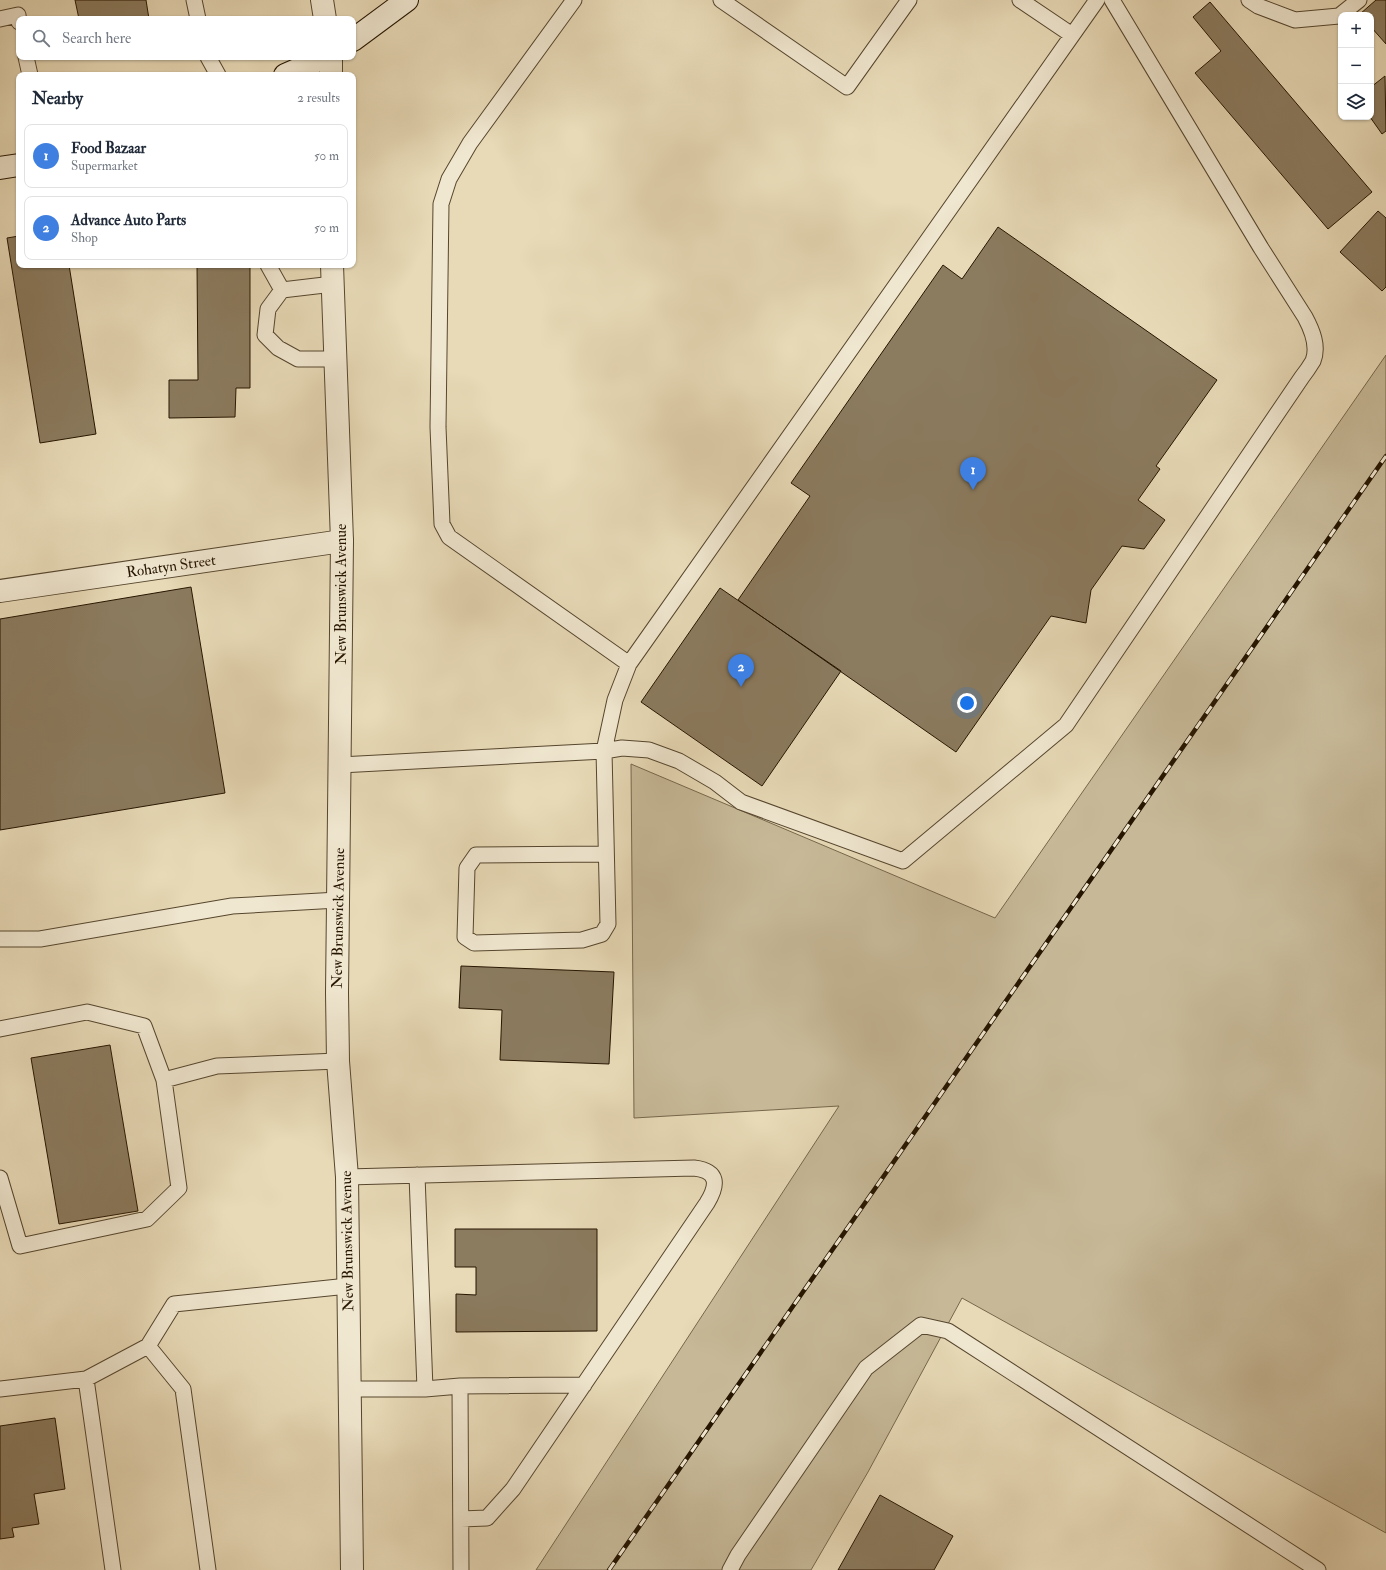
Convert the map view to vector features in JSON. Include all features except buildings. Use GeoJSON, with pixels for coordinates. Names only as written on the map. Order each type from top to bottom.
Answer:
{"type":"FeatureCollection","features":[{"type":"Feature","properties":{"kind":"street"},"geometry":{"type":"LineString","coordinates":[[322,0],[325,16]]}},
{"type":"Feature","properties":{"kind":"street"},"geometry":{"type":"LineString","coordinates":[[356,38],[407,0]]}},
{"type":"Feature","properties":{"kind":"street"},"geometry":{"type":"LineString","coordinates":[[292,72],[319,60]]}},
{"type":"Feature","properties":{"kind":"street"},"geometry":{"type":"LineString","coordinates":[[331,60],[331,72]]}},
{"type":"Feature","properties":{"kind":"street"},"geometry":{"type":"LineString","coordinates":[[0,168],[16,165]]}},
{"type":"Feature","properties":{"kind":"street","name":"New Brunswick Avenue"},"geometry":{"type":"LineString","coordinates":[[332,274],[342,541],[337,993],[338,1061],[347,1177],[352,1570]]}},
{"type":"Feature","properties":{"kind":"street","name":"Rohatyn Street"},"geometry":{"type":"LineString","coordinates":[[0,591],[342,541]]}},
{"type":"Feature","properties":{"kind":"lane"},"geometry":{"type":"LineString","coordinates":[[194,0],[197,16]]}},
{"type":"Feature","properties":{"kind":"lane"},"geometry":{"type":"LineString","coordinates":[[574,0],[470,143],[449,179],[441,204],[438,427],[442,524],[449,537],[629,664]]}},
{"type":"Feature","properties":{"kind":"lane"},"geometry":{"type":"LineString","coordinates":[[721,0],[847,87],[909,0]]}},
{"type":"Feature","properties":{"kind":"lane"},"geometry":{"type":"LineString","coordinates":[[1020,0],[1072,35]]}},
{"type":"Feature","properties":{"kind":"lane"},"geometry":{"type":"LineString","coordinates":[[606,854],[476,855],[467,868],[465,937],[474,943],[582,940],[602,934],[608,924],[604,751],[615,700],[629,664],[1096,0]]}},
{"type":"Feature","properties":{"kind":"lane"},"geometry":{"type":"LineString","coordinates":[[340,765],[604,751],[622,748],[649,750],[680,761],[715,782],[741,802],[904,861],[1066,725],[1298,384],[1313,360],[1315,343],[1311,329],[1112,0]]}},
{"type":"Feature","properties":{"kind":"lane"},"geometry":{"type":"LineString","coordinates":[[1249,0],[1258,6],[1295,20],[1340,16],[1359,0]]}},
{"type":"Feature","properties":{"kind":"lane"},"geometry":{"type":"LineString","coordinates":[[0,19],[18,16]]}},
{"type":"Feature","properties":{"kind":"lane"},"geometry":{"type":"LineString","coordinates":[[27,60],[29,72]]}},
{"type":"Feature","properties":{"kind":"lane"},"geometry":{"type":"LineString","coordinates":[[210,60],[216,72]]}},
{"type":"Feature","properties":{"kind":"lane"},"geometry":{"type":"LineString","coordinates":[[270,268],[282,290]]}},
{"type":"Feature","properties":{"kind":"lane"},"geometry":{"type":"LineString","coordinates":[[332,274],[282,290],[268,309],[265,335],[278,348],[298,359],[336,359]]}},
{"type":"Feature","properties":{"kind":"lane"},"geometry":{"type":"LineString","coordinates":[[0,939],[40,939],[232,906],[338,900]]}},
{"type":"Feature","properties":{"kind":"lane"},"geometry":{"type":"LineString","coordinates":[[0,1030],[87,1012],[144,1026],[164,1080],[179,1188],[147,1219],[20,1246],[0,1178]]}},
{"type":"Feature","properties":{"kind":"lane"},"geometry":{"type":"LineString","coordinates":[[164,1080],[217,1066],[338,1061]]}},
{"type":"Feature","properties":{"kind":"lane"},"geometry":{"type":"LineString","coordinates":[[347,1177],[694,1168],[702,1169],[711,1174],[715,1180],[714,1191],[707,1203],[584,1386],[508,1495],[487,1518],[461,1519]]}},
{"type":"Feature","properties":{"kind":"lane"},"geometry":{"type":"LineString","coordinates":[[417,1175],[425,1389]]}},
{"type":"Feature","properties":{"kind":"lane"},"geometry":{"type":"LineString","coordinates":[[0,1389],[86,1379],[148,1346],[174,1304],[348,1286]]}},
{"type":"Feature","properties":{"kind":"lane"},"geometry":{"type":"LineString","coordinates":[[730,1570],[743,1548],[866,1368],[921,1325],[948,1331],[1318,1570]]}},
{"type":"Feature","properties":{"kind":"lane"},"geometry":{"type":"LineString","coordinates":[[148,1346],[183,1389],[208,1570]]}},
{"type":"Feature","properties":{"kind":"lane"},"geometry":{"type":"LineString","coordinates":[[86,1379],[113,1570]]}},
{"type":"Feature","properties":{"kind":"lane"},"geometry":{"type":"LineString","coordinates":[[350,1389],[425,1389],[460,1386],[584,1386]]}},
{"type":"Feature","properties":{"kind":"lane"},"geometry":{"type":"LineString","coordinates":[[460,1386],[461,1570]]}},
{"type":"Feature","properties":{"kind":"shaded area"},"geometry":{"type":"Polygon","coordinates":[[[1386,355],[1386,1533],[962,1298],[868,1472],[811,1570],[536,1570],[839,1106],[634,1118],[631,764],[995,918],[1386,355]]]}},
{"type":"Feature","properties":{"kind":"railway"},"geometry":{"type":"LineString","coordinates":[[609,1570],[1386,456]]}},
{"type":"Feature","properties":{"kind":"place","name":"Food Bazaar"},"geometry":{"type":"Point","coordinates":[973,490]}},
{"type":"Feature","properties":{"kind":"place","name":"Advance Auto Parts"},"geometry":{"type":"Point","coordinates":[741,687]}}]}
